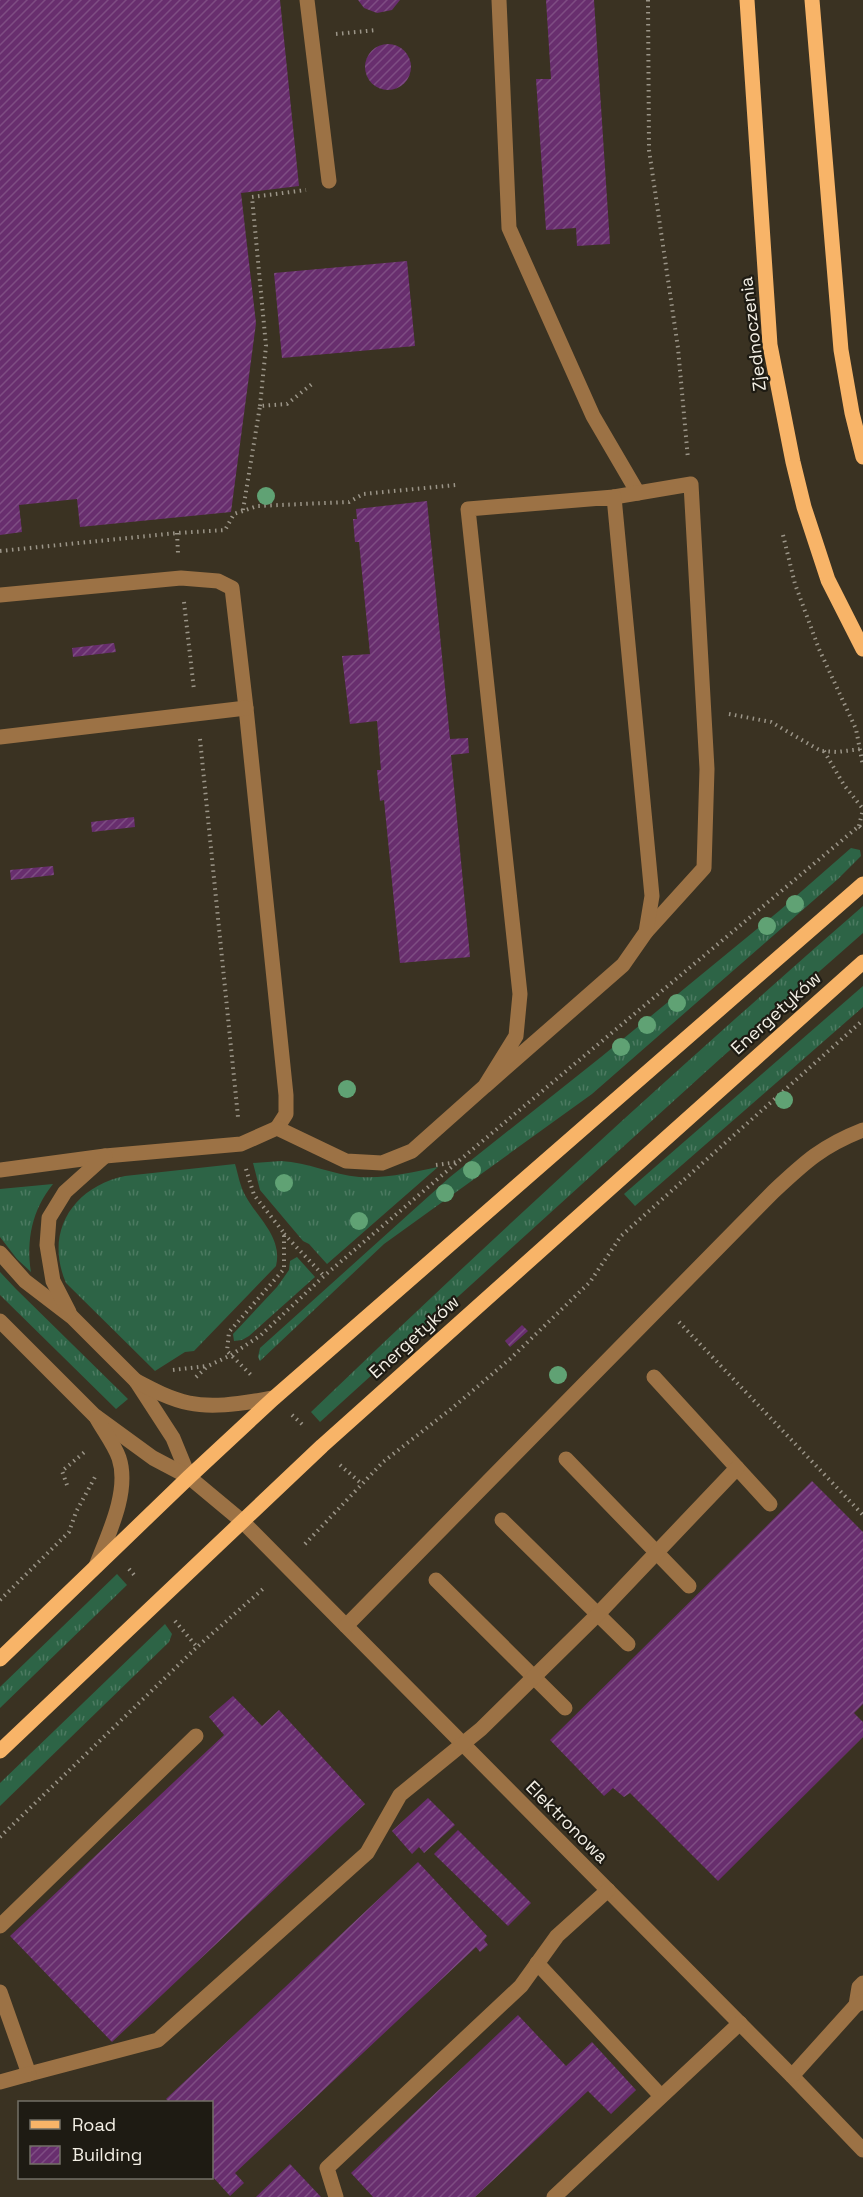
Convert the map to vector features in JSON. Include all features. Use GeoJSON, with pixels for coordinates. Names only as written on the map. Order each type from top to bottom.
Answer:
{"type":"FeatureCollection","features":[{"type":"Feature","properties":{"kind":"main road","name":"Zjednoczenia"},"geometry":{"type":"LineString","coordinates":[[747,0],[770,345],[804,507],[828,580],[863,649]]}},
{"type":"Feature","properties":{"kind":"main road"},"geometry":{"type":"LineString","coordinates":[[812,0],[841,350],[852,413],[863,457]]}},
{"type":"Feature","properties":{"kind":"main road"},"geometry":{"type":"LineString","coordinates":[[0,1659],[274,1398],[863,884]]}},
{"type":"Feature","properties":{"kind":"main road","name":"Energetyków"},"geometry":{"type":"LineString","coordinates":[[0,1751],[322,1446],[863,962]]}},
{"type":"Feature","properties":{"kind":"street"},"geometry":{"type":"LineString","coordinates":[[307,0],[329,181]]}},
{"type":"Feature","properties":{"kind":"street"},"geometry":{"type":"LineString","coordinates":[[499,0],[509,228],[593,416],[638,493]]}},
{"type":"Feature","properties":{"kind":"street"},"geometry":{"type":"LineString","coordinates":[[277,1128],[346,1161],[382,1163],[412,1151],[623,965],[646,932],[704,868],[707,769],[691,484],[614,497],[468,509],[520,994],[516,1036],[485,1086]]}},
{"type":"Feature","properties":{"kind":"street"},"geometry":{"type":"LineString","coordinates":[[614,497],[652,896],[646,932]]}},
{"type":"Feature","properties":{"kind":"street"},"geometry":{"type":"LineString","coordinates":[[0,595],[181,578],[218,581],[232,588],[286,1095],[286,1114],[277,1128],[241,1144],[105,1156],[0,1170]]}},
{"type":"Feature","properties":{"kind":"street"},"geometry":{"type":"LineString","coordinates":[[0,737],[246,708]]}},
{"type":"Feature","properties":{"kind":"street"},"geometry":{"type":"LineString","coordinates":[[346,1626],[773,1192],[810,1157],[829,1144],[863,1130]]}},
{"type":"Feature","properties":{"kind":"street"},"geometry":{"type":"LineString","coordinates":[[72,1317],[53,1281],[47,1245],[50,1218],[65,1192],[105,1156]]}},
{"type":"Feature","properties":{"kind":"street"},"geometry":{"type":"LineString","coordinates":[[0,1253],[25,1281],[72,1317],[136,1381],[173,1438],[189,1477]]}},
{"type":"Feature","properties":{"kind":"street"},"geometry":{"type":"LineString","coordinates":[[0,1321],[94,1415],[119,1458],[122,1477],[117,1513],[96,1566]]}},
{"type":"Feature","properties":{"kind":"street"},"geometry":{"type":"LineString","coordinates":[[654,1377],[770,1504]]}},
{"type":"Feature","properties":{"kind":"street"},"geometry":{"type":"LineString","coordinates":[[136,1381],[176,1400],[190,1404],[211,1406],[274,1398]]}},
{"type":"Feature","properties":{"kind":"street","name":"Elektronowa"},"geometry":{"type":"LineString","coordinates":[[94,1415],[153,1458],[189,1477],[243,1522],[863,2150]]}},
{"type":"Feature","properties":{"kind":"street"},"geometry":{"type":"LineString","coordinates":[[566,1459],[689,1586]]}},
{"type":"Feature","properties":{"kind":"street"},"geometry":{"type":"LineString","coordinates":[[0,2082],[158,2040],[367,1853],[400,1795],[464,1745],[598,1614],[737,1468]]}},
{"type":"Feature","properties":{"kind":"street"},"geometry":{"type":"LineString","coordinates":[[502,1520],[628,1644]]}},
{"type":"Feature","properties":{"kind":"street"},"geometry":{"type":"LineString","coordinates":[[436,1580],[565,1708]]}},
{"type":"Feature","properties":{"kind":"street"},"geometry":{"type":"LineString","coordinates":[[0,1926],[196,1736]]}},
{"type":"Feature","properties":{"kind":"street"},"geometry":{"type":"LineString","coordinates":[[336,2197],[327,2168],[520,1986],[557,1936],[608,1890]]}},
{"type":"Feature","properties":{"kind":"street"},"geometry":{"type":"LineString","coordinates":[[537,1963],[661,2096]]}},
{"type":"Feature","properties":{"kind":"street"},"geometry":{"type":"LineString","coordinates":[[792,2076],[860,2004],[859,1986],[863,1983]]}},
{"type":"Feature","properties":{"kind":"street"},"geometry":{"type":"LineString","coordinates":[[0,1992],[29,2074]]}},
{"type":"Feature","properties":{"kind":"street"},"geometry":{"type":"LineString","coordinates":[[554,2197],[740,2023]]}},
{"type":"Feature","properties":{"kind":"path"},"geometry":{"type":"LineString","coordinates":[[648,0],[649,150],[678,348],[691,484]]}},
{"type":"Feature","properties":{"kind":"path"},"geometry":{"type":"LineString","coordinates":[[350,32],[377,30]]}},
{"type":"Feature","properties":{"kind":"path"},"geometry":{"type":"LineString","coordinates":[[243,511],[260,406],[266,346],[252,197],[308,190],[306,178]]}},
{"type":"Feature","properties":{"kind":"path"},"geometry":{"type":"LineString","coordinates":[[260,406],[287,404],[312,384]]}},
{"type":"Feature","properties":{"kind":"path"},"geometry":{"type":"LineString","coordinates":[[0,551],[225,530],[234,514],[257,506],[349,502],[363,494],[458,485]]}},
{"type":"Feature","properties":{"kind":"path"},"geometry":{"type":"LineString","coordinates":[[177,533],[179,560]]}},
{"type":"Feature","properties":{"kind":"path"},"geometry":{"type":"LineString","coordinates":[[183,596],[195,697]]}},
{"type":"Feature","properties":{"kind":"path"},"geometry":{"type":"LineString","coordinates":[[704,710],[771,722],[824,751],[861,749]]}},
{"type":"Feature","properties":{"kind":"path"},"geometry":{"type":"LineString","coordinates":[[199,732],[239,1123]]}},
{"type":"Feature","properties":{"kind":"path"},"geometry":{"type":"LineString","coordinates":[[194,1379],[208,1366],[261,1335],[324,1276],[859,826],[863,809],[844,785],[824,751]]}},
{"type":"Feature","properties":{"kind":"path"},"geometry":{"type":"LineString","coordinates":[[859,826],[863,830]]}},
{"type":"Feature","properties":{"kind":"path"},"geometry":{"type":"LineString","coordinates":[[305,1544],[383,1462],[510,1359],[590,1282],[621,1236],[863,1020]]}},
{"type":"Feature","properties":{"kind":"path"},"geometry":{"type":"LineString","coordinates":[[244,1162],[254,1195],[284,1233],[324,1276]]}},
{"type":"Feature","properties":{"kind":"path"},"geometry":{"type":"LineString","coordinates":[[248,1372],[227,1351],[229,1332],[284,1269],[284,1233]]}},
{"type":"Feature","properties":{"kind":"path"},"geometry":{"type":"LineString","coordinates":[[663,1304],[863,1515]]}},
{"type":"Feature","properties":{"kind":"path"},"geometry":{"type":"LineString","coordinates":[[170,1373],[175,1369],[208,1366]]}},
{"type":"Feature","properties":{"kind":"path"},"geometry":{"type":"LineString","coordinates":[[67,1485],[62,1471],[94,1443]]}},
{"type":"Feature","properties":{"kind":"path"},"geometry":{"type":"LineString","coordinates":[[336,1461],[362,1484]]}},
{"type":"Feature","properties":{"kind":"path"},"geometry":{"type":"LineString","coordinates":[[0,1600],[69,1532],[76,1512],[98,1472]]}},
{"type":"Feature","properties":{"kind":"path"},"geometry":{"type":"LineString","coordinates":[[0,1837],[197,1647],[264,1588]]}},
{"type":"Feature","properties":{"kind":"path"},"geometry":{"type":"LineString","coordinates":[[172,1618],[197,1647]]}},
{"type":"Feature","properties":{"kind":"green space"},"geometry":{"type":"Polygon","coordinates":[[[851,848],[860,850],[861,856],[838,879],[592,1094],[384,1244],[260,1361],[258,1357],[260,1348],[450,1177],[779,911],[851,848]]]}},
{"type":"Feature","properties":{"kind":"green space"},"geometry":{"type":"Polygon","coordinates":[[[863,906],[863,933],[721,1058],[320,1422],[311,1412],[379,1347],[653,1093],[863,906]]]}},
{"type":"Feature","properties":{"kind":"green space"},"geometry":{"type":"Polygon","coordinates":[[[863,986],[863,1007],[635,1206],[624,1194],[863,986]]]}},
{"type":"Feature","properties":{"kind":"green space"},"geometry":{"type":"Polygon","coordinates":[[[281,1161],[359,1177],[389,1176],[438,1167],[327,1264],[309,1244],[303,1241],[260,1190],[253,1163],[281,1161]]]}},
{"type":"Feature","properties":{"kind":"green space"},"geometry":{"type":"Polygon","coordinates":[[[235,1164],[245,1195],[268,1228],[276,1246],[276,1266],[194,1351],[185,1352],[155,1371],[66,1283],[60,1264],[61,1230],[68,1214],[78,1201],[91,1190],[107,1182],[125,1176],[235,1164]]]}},
{"type":"Feature","properties":{"kind":"green space"},"geometry":{"type":"Polygon","coordinates":[[[53,1184],[40,1204],[32,1226],[29,1248],[31,1272],[17,1259],[0,1237],[0,1189],[53,1184]]]}},
{"type":"Feature","properties":{"kind":"green space"},"geometry":{"type":"Polygon","coordinates":[[[297,1257],[315,1277],[249,1336],[234,1341],[233,1334],[277,1287],[289,1270],[290,1261],[297,1257]]]}},
{"type":"Feature","properties":{"kind":"green space"},"geometry":{"type":"Polygon","coordinates":[[[0,1272],[128,1399],[116,1409],[0,1295],[0,1272]]]}},
{"type":"Feature","properties":{"kind":"green space"},"geometry":{"type":"Polygon","coordinates":[[[117,1574],[127,1585],[0,1708],[0,1687],[117,1574]]]}},
{"type":"Feature","properties":{"kind":"green space"},"geometry":{"type":"Polygon","coordinates":[[[165,1624],[172,1634],[169,1642],[0,1806],[0,1783],[165,1624]]]}},
{"type":"Feature","properties":{"kind":"building"},"geometry":{"type":"Polygon","coordinates":[[[0,0],[280,0],[299,186],[241,193],[256,323],[231,512],[80,527],[77,499],[19,505],[22,532],[0,535],[0,0]]]}},
{"type":"Feature","properties":{"kind":"building"},"geometry":{"type":"Polygon","coordinates":[[[358,0],[400,0],[392,10],[377,13],[364,8],[358,0]]]}},
{"type":"Feature","properties":{"kind":"building"},"geometry":{"type":"Polygon","coordinates":[[[546,0],[594,0],[610,244],[577,246],[576,228],[546,230],[536,79],[551,79],[546,0]]]}},
{"type":"Feature","properties":{"kind":"building"},"geometry":{"type":"Polygon","coordinates":[[[388,44],[404,51],[411,67],[404,83],[388,90],[372,83],[365,67],[372,51],[388,44]]]}},
{"type":"Feature","properties":{"kind":"building"},"geometry":{"type":"Polygon","coordinates":[[[407,261],[415,346],[282,358],[274,273],[407,261]]]}},
{"type":"Feature","properties":{"kind":"building"},"geometry":{"type":"Polygon","coordinates":[[[427,501],[450,739],[468,738],[469,753],[451,755],[470,957],[400,963],[384,800],[380,801],[377,770],[381,770],[377,721],[350,724],[342,656],[370,654],[359,542],[355,542],[353,519],[357,519],[356,509],[427,501]]]}},
{"type":"Feature","properties":{"kind":"building"},"geometry":{"type":"Polygon","coordinates":[[[114,643],[116,652],[73,657],[72,648],[114,643]]]}},
{"type":"Feature","properties":{"kind":"building"},"geometry":{"type":"Polygon","coordinates":[[[134,817],[135,827],[92,832],[91,822],[134,817]]]}},
{"type":"Feature","properties":{"kind":"building"},"geometry":{"type":"Polygon","coordinates":[[[53,866],[54,875],[11,880],[10,870],[53,866]]]}},
{"type":"Feature","properties":{"kind":"building"},"geometry":{"type":"Polygon","coordinates":[[[522,1325],[528,1331],[510,1347],[505,1341],[522,1325]]]}},
{"type":"Feature","properties":{"kind":"building"},"geometry":{"type":"Polygon","coordinates":[[[812,1481],[863,1532],[863,1704],[854,1713],[863,1722],[863,1737],[718,1881],[630,1793],[624,1797],[613,1788],[604,1796],[550,1740],[812,1481]]]}},
{"type":"Feature","properties":{"kind":"building"},"geometry":{"type":"Polygon","coordinates":[[[233,1696],[262,1726],[279,1710],[365,1804],[112,2042],[10,1936],[224,1735],[209,1717],[233,1696]]]}},
{"type":"Feature","properties":{"kind":"building"},"geometry":{"type":"Polygon","coordinates":[[[428,1798],[455,1825],[424,1853],[419,1847],[412,1854],[392,1831],[428,1798]]]}},
{"type":"Feature","properties":{"kind":"building"},"geometry":{"type":"Polygon","coordinates":[[[458,1830],[531,1903],[508,1926],[434,1854],[458,1830]]]}},
{"type":"Feature","properties":{"kind":"building"},"geometry":{"type":"Polygon","coordinates":[[[418,1862],[487,1936],[484,1940],[488,1945],[480,1952],[476,1947],[235,2173],[244,2183],[230,2196],[213,2177],[213,2101],[168,2101],[166,2099],[418,1862]]]}},
{"type":"Feature","properties":{"kind":"building"},"geometry":{"type":"Polygon","coordinates":[[[518,2015],[566,2066],[592,2042],[636,2090],[611,2114],[588,2091],[475,2197],[373,2197],[351,2173],[518,2015]]]}},
{"type":"Feature","properties":{"kind":"building"},"geometry":{"type":"Polygon","coordinates":[[[290,2164],[321,2197],[256,2197],[290,2164]]]}}]}
